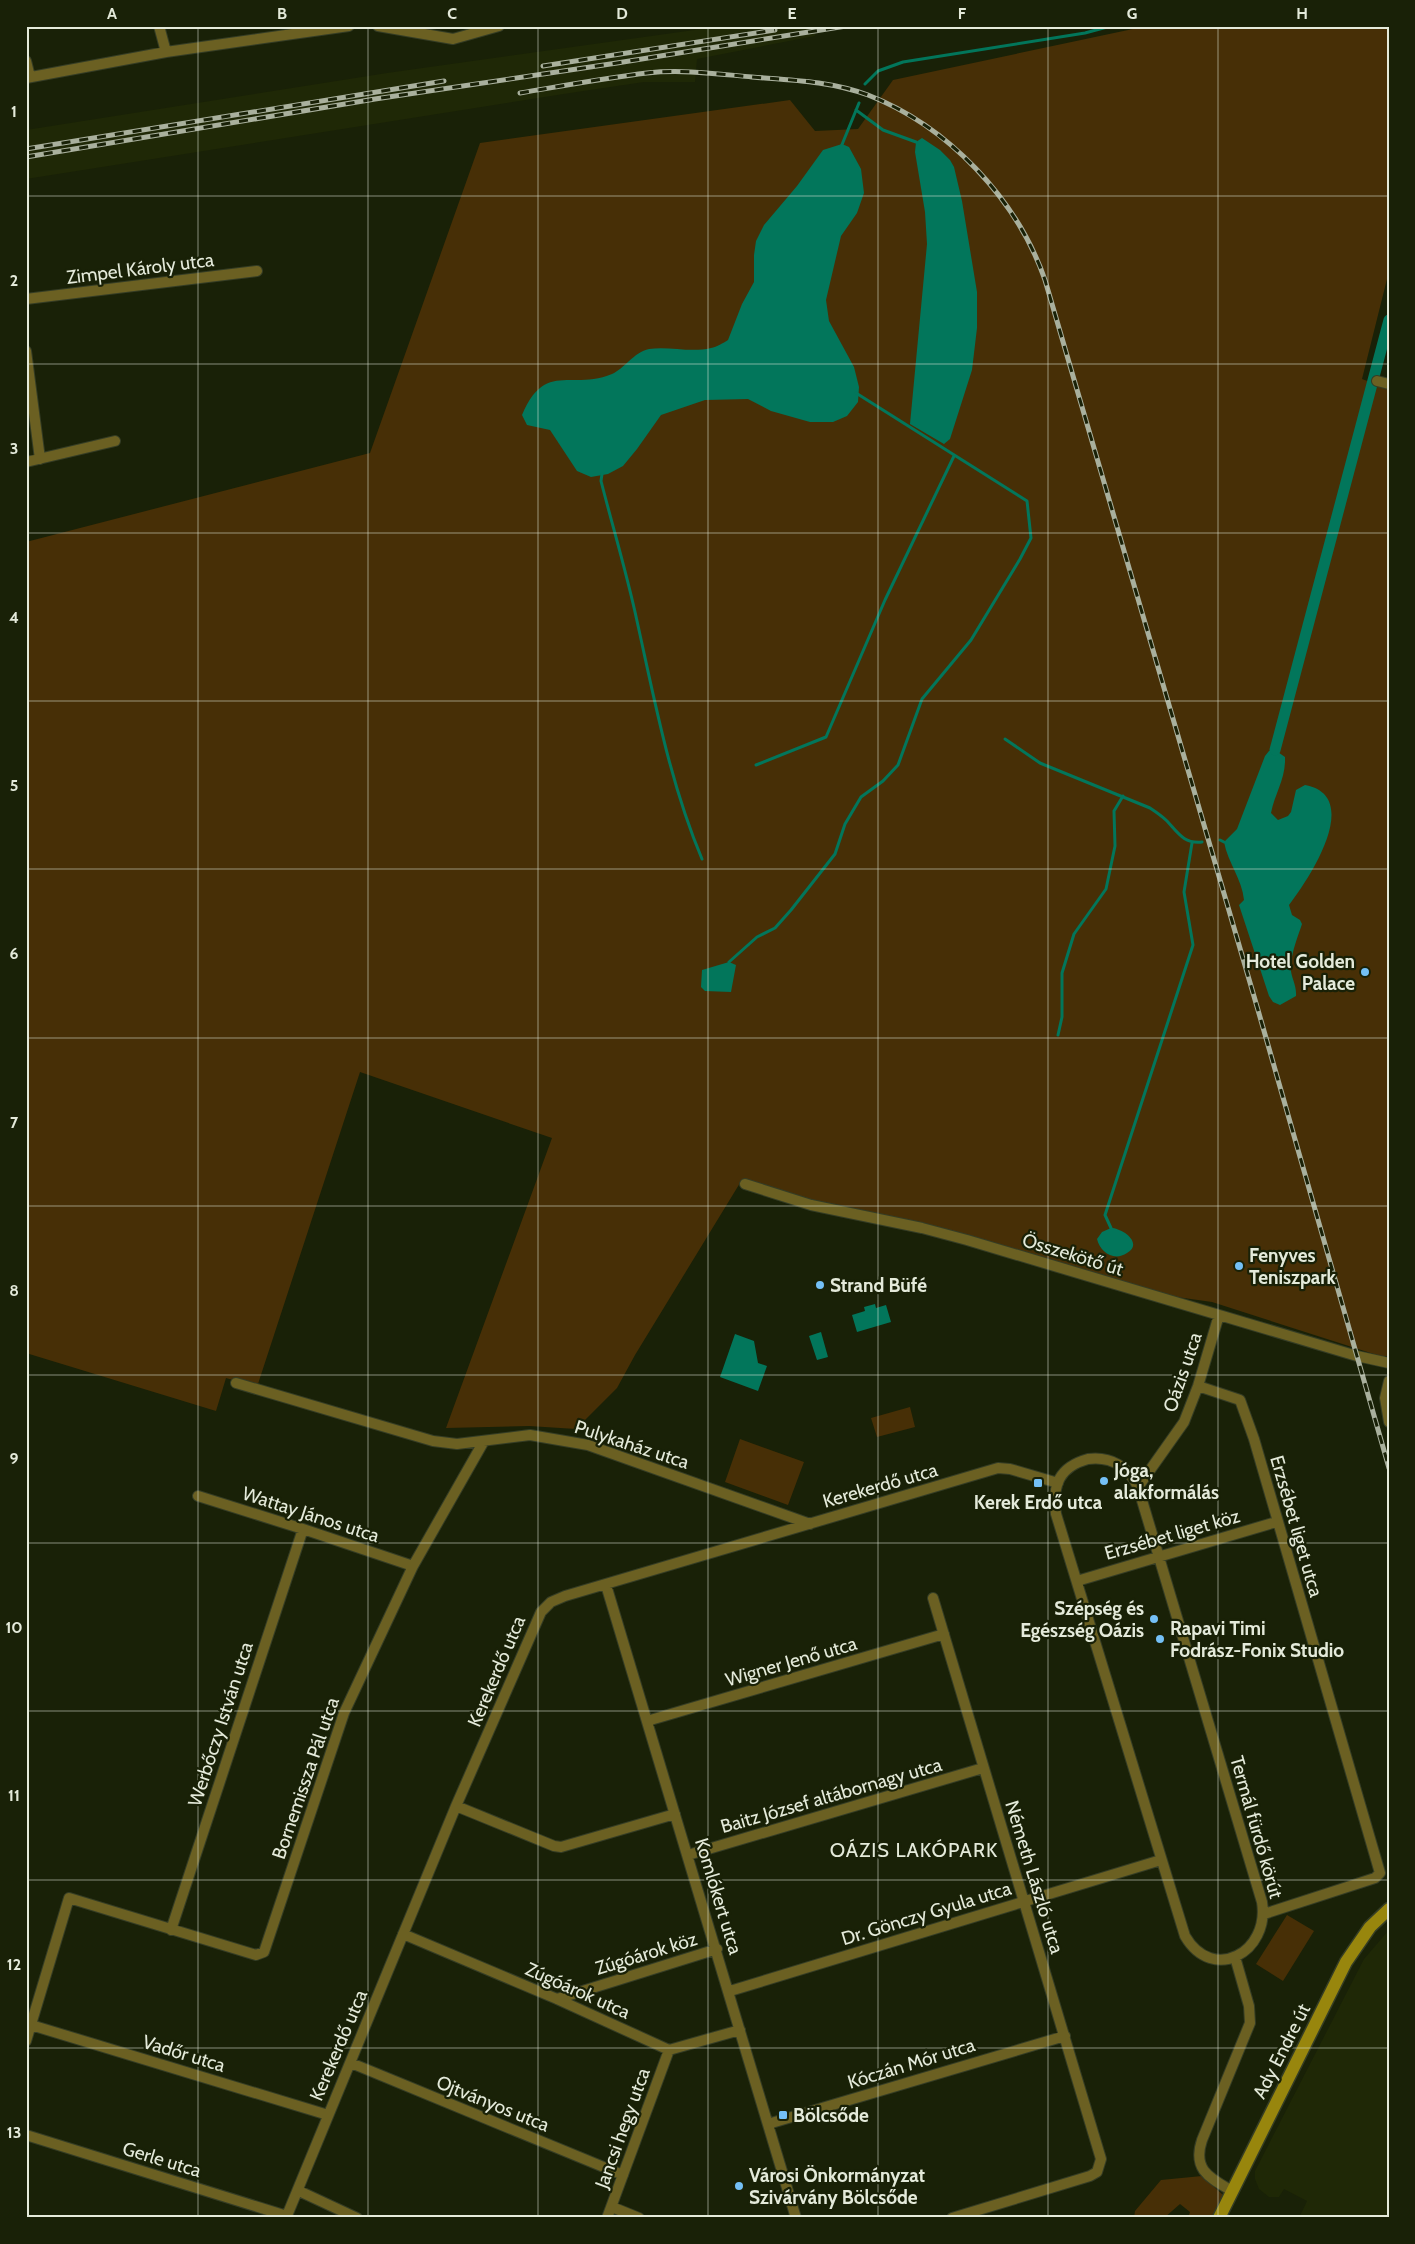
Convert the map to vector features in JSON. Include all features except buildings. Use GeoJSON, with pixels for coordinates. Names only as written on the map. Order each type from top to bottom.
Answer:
{"type":"FeatureCollection","features":[{"type":"Feature","properties":{"kind":"street"},"geometry":{"type":"LineString","coordinates":[[159,26],[166,52]]}},
{"type":"Feature","properties":{"kind":"street"},"geometry":{"type":"LineString","coordinates":[[26,61],[28,78],[166,52],[349,26]]}},
{"type":"Feature","properties":{"kind":"street"},"geometry":{"type":"LineString","coordinates":[[378,26],[453,39],[499,26]]}},
{"type":"Feature","properties":{"kind":"street","name":"Zimpel Károly utca"},"geometry":{"type":"LineString","coordinates":[[26,299],[258,271]]}},
{"type":"Feature","properties":{"kind":"street"},"geometry":{"type":"LineString","coordinates":[[26,351],[40,459]]}},
{"type":"Feature","properties":{"kind":"street"},"geometry":{"type":"LineString","coordinates":[[1377,381],[1389,384]]}},
{"type":"Feature","properties":{"kind":"street"},"geometry":{"type":"LineString","coordinates":[[26,462],[115,440]]}},
{"type":"Feature","properties":{"kind":"street","name":"Összekötő út"},"geometry":{"type":"LineString","coordinates":[[745,1184],[811,1205],[922,1228],[967,1240],[1357,1356],[1389,1363]]}},
{"type":"Feature","properties":{"kind":"street","name":"Oázis utca"},"geometry":{"type":"LineString","coordinates":[[1138,1486],[1184,1422],[1198,1386],[1219,1315]]}},
{"type":"Feature","properties":{"kind":"street"},"geometry":{"type":"LineString","coordinates":[[1389,1381],[1385,1398],[1389,1422]]}},
{"type":"Feature","properties":{"kind":"street","name":"Pulykaház utca"},"geometry":{"type":"LineString","coordinates":[[236,1383],[433,1441],[457,1444],[530,1435],[588,1445],[810,1524]]}},
{"type":"Feature","properties":{"kind":"street","name":"Erzsébet liget utca"},"geometry":{"type":"LineString","coordinates":[[1198,1386],[1240,1400],[1254,1439],[1276,1522],[1380,1873],[1375,1878],[1264,1914]]}},
{"type":"Feature","properties":{"kind":"street","name":"Bornemissza Pál utca"},"geometry":{"type":"LineString","coordinates":[[31,2025],[69,1898],[256,1955],[264,1952],[344,1713],[413,1566],[484,1440]]}},
{"type":"Feature","properties":{"kind":"street","name":"Termál fürdő körút"},"geometry":{"type":"LineString","coordinates":[[1058,1483],[1068,1468],[1080,1461],[1095,1458],[1121,1465],[1133,1476],[1138,1486],[1262,1902],[1264,1914],[1262,1926],[1256,1940],[1246,1952],[1235,1957]]}},
{"type":"Feature","properties":{"kind":"street","name":"Kerekerdő utca"},"geometry":{"type":"LineString","coordinates":[[286,2217],[299,2191],[328,2115],[456,1806],[541,1612],[551,1602],[565,1596],[998,1468],[1010,1469],[1058,1483]]}},
{"type":"Feature","properties":{"kind":"street"},"geometry":{"type":"LineString","coordinates":[[1058,1483],[1054,1497],[1056,1514],[1189,1943],[1200,1954],[1211,1959],[1235,1957],[1249,2006],[1250,2023],[1202,2140],[1199,2156],[1206,2174],[1232,2191]]}},
{"type":"Feature","properties":{"kind":"street","name":"Wattay János utca"},"geometry":{"type":"LineString","coordinates":[[198,1496],[303,1528],[413,1566]]}},
{"type":"Feature","properties":{"kind":"street","name":"Erzsébet liget köz"},"geometry":{"type":"LineString","coordinates":[[1077,1580],[1276,1522]]}},
{"type":"Feature","properties":{"kind":"street","name":"Werbőczy István utca"},"geometry":{"type":"LineString","coordinates":[[171,1930],[303,1528]]}},
{"type":"Feature","properties":{"kind":"street","name":"Komlókert utca"},"geometry":{"type":"LineString","coordinates":[[606,1585],[730,1991],[796,2218]]}},
{"type":"Feature","properties":{"kind":"street","name":"Németh László utca"},"geometry":{"type":"LineString","coordinates":[[933,1598],[1099,2150],[1100,2167],[1090,2176],[952,2218]]}},
{"type":"Feature","properties":{"kind":"street","name":"Wigner Jenő utca"},"geometry":{"type":"LineString","coordinates":[[648,1721],[944,1634]]}},
{"type":"Feature","properties":{"kind":"street","name":"Baitz József altábornagy utca"},"geometry":{"type":"LineString","coordinates":[[688,1855],[983,1768]]}},
{"type":"Feature","properties":{"kind":"street"},"geometry":{"type":"LineString","coordinates":[[456,1806],[554,1846],[561,1847],[675,1814]]}},
{"type":"Feature","properties":{"kind":"street","name":"Dr. Gönczy Gyula utca"},"geometry":{"type":"LineString","coordinates":[[730,1991],[1162,1860]]}},
{"type":"Feature","properties":{"kind":"street","name":"Ady Endre út"},"geometry":{"type":"LineString","coordinates":[[1219,2218],[1346,1962],[1370,1927],[1389,1909]]}},
{"type":"Feature","properties":{"kind":"street","name":"Zúgóárok utca"},"geometry":{"type":"LineString","coordinates":[[403,1934],[558,1999],[669,2050]]}},
{"type":"Feature","properties":{"kind":"street","name":"Zúgóárok köz"},"geometry":{"type":"LineString","coordinates":[[558,1999],[717,1949]]}},
{"type":"Feature","properties":{"kind":"street"},"geometry":{"type":"LineString","coordinates":[[26,2041],[31,2025]]}},
{"type":"Feature","properties":{"kind":"street","name":"Vadőr utca"},"geometry":{"type":"LineString","coordinates":[[31,2025],[328,2115]]}},
{"type":"Feature","properties":{"kind":"street"},"geometry":{"type":"LineString","coordinates":[[669,2050],[740,2030]]}},
{"type":"Feature","properties":{"kind":"street","name":"Kóczán Mór utca"},"geometry":{"type":"LineString","coordinates":[[768,2124],[1064,2036]]}},
{"type":"Feature","properties":{"kind":"street","name":"Jancsi hegy utca"},"geometry":{"type":"LineString","coordinates":[[608,2218],[669,2050]]}},
{"type":"Feature","properties":{"kind":"street","name":"Ojtványos utca"},"geometry":{"type":"LineString","coordinates":[[351,2063],[623,2175]]}},
{"type":"Feature","properties":{"kind":"street","name":"Gerle utca"},"geometry":{"type":"LineString","coordinates":[[26,2135],[286,2217]]}},
{"type":"Feature","properties":{"kind":"street"},"geometry":{"type":"LineString","coordinates":[[299,2191],[357,2218]]}},
{"type":"Feature","properties":{"kind":"street"},"geometry":{"type":"LineString","coordinates":[[612,2207],[639,2218]]}},
{"type":"Feature","properties":{"kind":"shaded area"},"geometry":{"type":"Polygon","coordinates":[[[723,26],[814,26],[815,36],[697,59],[695,82],[644,82],[26,179],[26,130],[387,73],[723,26]]]}},
{"type":"Feature","properties":{"kind":"shaded area"},"geometry":{"type":"Polygon","coordinates":[[[1147,26],[1389,26],[1389,271],[1362,379],[1389,389],[1389,1356],[1380,1356],[1212,1302],[1134,1291],[740,1183],[635,1355],[617,1388],[576,1429],[529,1426],[446,1428],[552,1138],[360,1072],[257,1387],[226,1378],[216,1411],[26,1353],[26,542],[370,453],[480,143],[790,100],[815,131],[858,129],[893,80],[1147,26]]]}},
{"type":"Feature","properties":{"kind":"shaded area"},"geometry":{"type":"Polygon","coordinates":[[[922,138],[940,150],[954,167],[962,201],[977,292],[977,328],[972,370],[950,439],[944,444],[910,424],[927,244],[925,212],[915,152],[916,142],[922,138]]]}},
{"type":"Feature","properties":{"kind":"shaded area"},"geometry":{"type":"Polygon","coordinates":[[[842,144],[849,147],[861,169],[864,193],[857,213],[841,236],[826,300],[829,321],[854,367],[859,387],[858,402],[847,416],[833,422],[810,422],[771,411],[748,399],[705,400],[661,415],[623,466],[608,474],[591,477],[577,471],[550,430],[527,425],[522,415],[531,398],[540,388],[550,382],[584,380],[612,374],[639,353],[649,349],[703,349],[715,347],[728,340],[742,304],[754,282],[756,241],[764,225],[797,186],[823,150],[842,144]]]}},
{"type":"Feature","properties":{"kind":"shaded area"},"geometry":{"type":"Polygon","coordinates":[[[1275,750],[1285,757],[1285,765],[1271,813],[1278,820],[1288,816],[1291,812],[1296,790],[1305,785],[1322,792],[1330,805],[1331,821],[1327,839],[1318,859],[1289,905],[1292,915],[1300,920],[1302,924],[1291,964],[1296,996],[1280,1005],[1273,1002],[1269,996],[1239,905],[1244,900],[1243,892],[1224,842],[1237,829],[1265,756],[1269,751],[1275,750]]]}},
{"type":"Feature","properties":{"kind":"shaded area"},"geometry":{"type":"Polygon","coordinates":[[[729,962],[736,965],[731,992],[705,991],[701,987],[702,970],[729,962]]]}},
{"type":"Feature","properties":{"kind":"shaded area"},"geometry":{"type":"Polygon","coordinates":[[[1111,1228],[1121,1230],[1132,1241],[1132,1249],[1122,1256],[1113,1256],[1104,1252],[1097,1239],[1102,1232],[1111,1228]]]}},
{"type":"Feature","properties":{"kind":"shaded area"},"geometry":{"type":"Polygon","coordinates":[[[875,1304],[876,1308],[886,1305],[891,1322],[857,1332],[852,1315],[865,1311],[864,1307],[875,1304]]]}},
{"type":"Feature","properties":{"kind":"shaded area"},"geometry":{"type":"Polygon","coordinates":[[[821,1332],[828,1357],[817,1360],[809,1336],[821,1332]]]}},
{"type":"Feature","properties":{"kind":"shaded area"},"geometry":{"type":"Polygon","coordinates":[[[735,1334],[754,1341],[758,1363],[767,1366],[758,1391],[720,1377],[735,1334]]]}},
{"type":"Feature","properties":{"kind":"shaded area"},"geometry":{"type":"Polygon","coordinates":[[[910,1407],[915,1427],[877,1437],[871,1418],[910,1407]]]}},
{"type":"Feature","properties":{"kind":"shaded area"},"geometry":{"type":"Polygon","coordinates":[[[740,1439],[804,1462],[788,1505],[725,1482],[740,1439]]]}},
{"type":"Feature","properties":{"kind":"shaded area"},"geometry":{"type":"Polygon","coordinates":[[[1287,1915],[1314,1931],[1283,1981],[1256,1964],[1287,1915]]]}},
{"type":"Feature","properties":{"kind":"shaded area"},"geometry":{"type":"Polygon","coordinates":[[[1389,1930],[1389,2218],[1299,2218],[1307,2201],[1284,2189],[1279,2197],[1269,2197],[1259,2189],[1255,2179],[1255,2171],[1364,1959],[1389,1930]]]}},
{"type":"Feature","properties":{"kind":"shaded area"},"geometry":{"type":"Polygon","coordinates":[[[1202,2176],[1223,2195],[1212,2218],[1188,2218],[1190,2212],[1180,2204],[1164,2218],[1134,2218],[1135,2211],[1161,2180],[1202,2176]]]}},
{"type":"Feature","properties":{"kind":"waterway"},"geometry":{"type":"LineString","coordinates":[[865,84],[878,71],[903,62],[1085,33],[1111,26]]}},
{"type":"Feature","properties":{"kind":"waterway"},"geometry":{"type":"LineString","coordinates":[[841,147],[859,103]]}},
{"type":"Feature","properties":{"kind":"waterway"},"geometry":{"type":"LineString","coordinates":[[856,110],[883,130],[916,142]]}},
{"type":"Feature","properties":{"kind":"waterway"},"geometry":{"type":"LineString","coordinates":[[1275,750],[1389,320]]}},
{"type":"Feature","properties":{"kind":"waterway"},"geometry":{"type":"LineString","coordinates":[[729,962],[757,937],[775,928],[835,854],[845,824],[861,797],[883,781],[898,765],[922,699],[971,640],[1031,538],[1027,501],[856,393]]}},
{"type":"Feature","properties":{"kind":"waterway"},"geometry":{"type":"LineString","coordinates":[[756,765],[826,737],[885,600],[954,456]]}},
{"type":"Feature","properties":{"kind":"waterway"},"geometry":{"type":"LineString","coordinates":[[602,474],[601,481],[629,586],[664,742],[681,801],[702,859]]}},
{"type":"Feature","properties":{"kind":"waterway"},"geometry":{"type":"LineString","coordinates":[[1005,739],[1040,763],[1150,808],[1186,839],[1202,842]]}},
{"type":"Feature","properties":{"kind":"waterway"},"geometry":{"type":"LineString","coordinates":[[1058,1035],[1062,1017],[1062,973],[1074,934],[1106,889],[1115,846],[1114,811],[1123,796]]}},
{"type":"Feature","properties":{"kind":"waterway"},"geometry":{"type":"LineString","coordinates":[[1220,840],[1224,842]]}},
{"type":"Feature","properties":{"kind":"waterway"},"geometry":{"type":"LineString","coordinates":[[1111,1228],[1105,1215],[1193,945],[1184,892],[1192,843]]}},
{"type":"Feature","properties":{"kind":"railway"},"geometry":{"type":"LineString","coordinates":[[26,157],[375,99],[846,26]]}},
{"type":"Feature","properties":{"kind":"railway"},"geometry":{"type":"LineString","coordinates":[[543,66],[775,30]]}},
{"type":"Feature","properties":{"kind":"railway"},"geometry":{"type":"LineString","coordinates":[[520,93],[660,72],[700,72],[796,80],[854,90],[897,109],[925,126],[952,146],[998,194],[1017,221],[1033,250],[1045,280],[1258,1010],[1389,1468]]}},
{"type":"Feature","properties":{"kind":"railway"},"geometry":{"type":"LineString","coordinates":[[26,149],[444,81]]}},
{"type":"Feature","properties":{"kind":"place","name":"Hotel Golden Palace"},"geometry":{"type":"Point","coordinates":[1365,972]}},
{"type":"Feature","properties":{"kind":"place","name":"Fenyves Teniszpark"},"geometry":{"type":"Point","coordinates":[1239,1266]}},
{"type":"Feature","properties":{"kind":"place","name":"Strand Büfé"},"geometry":{"type":"Point","coordinates":[820,1285]}},
{"type":"Feature","properties":{"kind":"place","name":"Jóga, alakformálás"},"geometry":{"type":"Point","coordinates":[1104,1481]}},
{"type":"Feature","properties":{"kind":"place","name":"Kerek Erdő utca"},"geometry":{"type":"Point","coordinates":[1038,1483]}},
{"type":"Feature","properties":{"kind":"place","name":"Szépség és Egészség Oázis"},"geometry":{"type":"Point","coordinates":[1154,1619]}},
{"type":"Feature","properties":{"kind":"place","name":"Rapavi Timi Fodrász-Fonix Studio"},"geometry":{"type":"Point","coordinates":[1160,1639]}},
{"type":"Feature","properties":{"kind":"place","name":"Bölcsőde"},"geometry":{"type":"Point","coordinates":[783,2115]}},
{"type":"Feature","properties":{"kind":"place","name":"Városi Önkormányzat Szivárvány Bölcsőde"},"geometry":{"type":"Point","coordinates":[739,2186]}},
{"type":"Feature","properties":{"kind":"district","name":"OÁZIS LAKÓPARK"},"geometry":{"type":"Point","coordinates":[914,1850]}}]}
